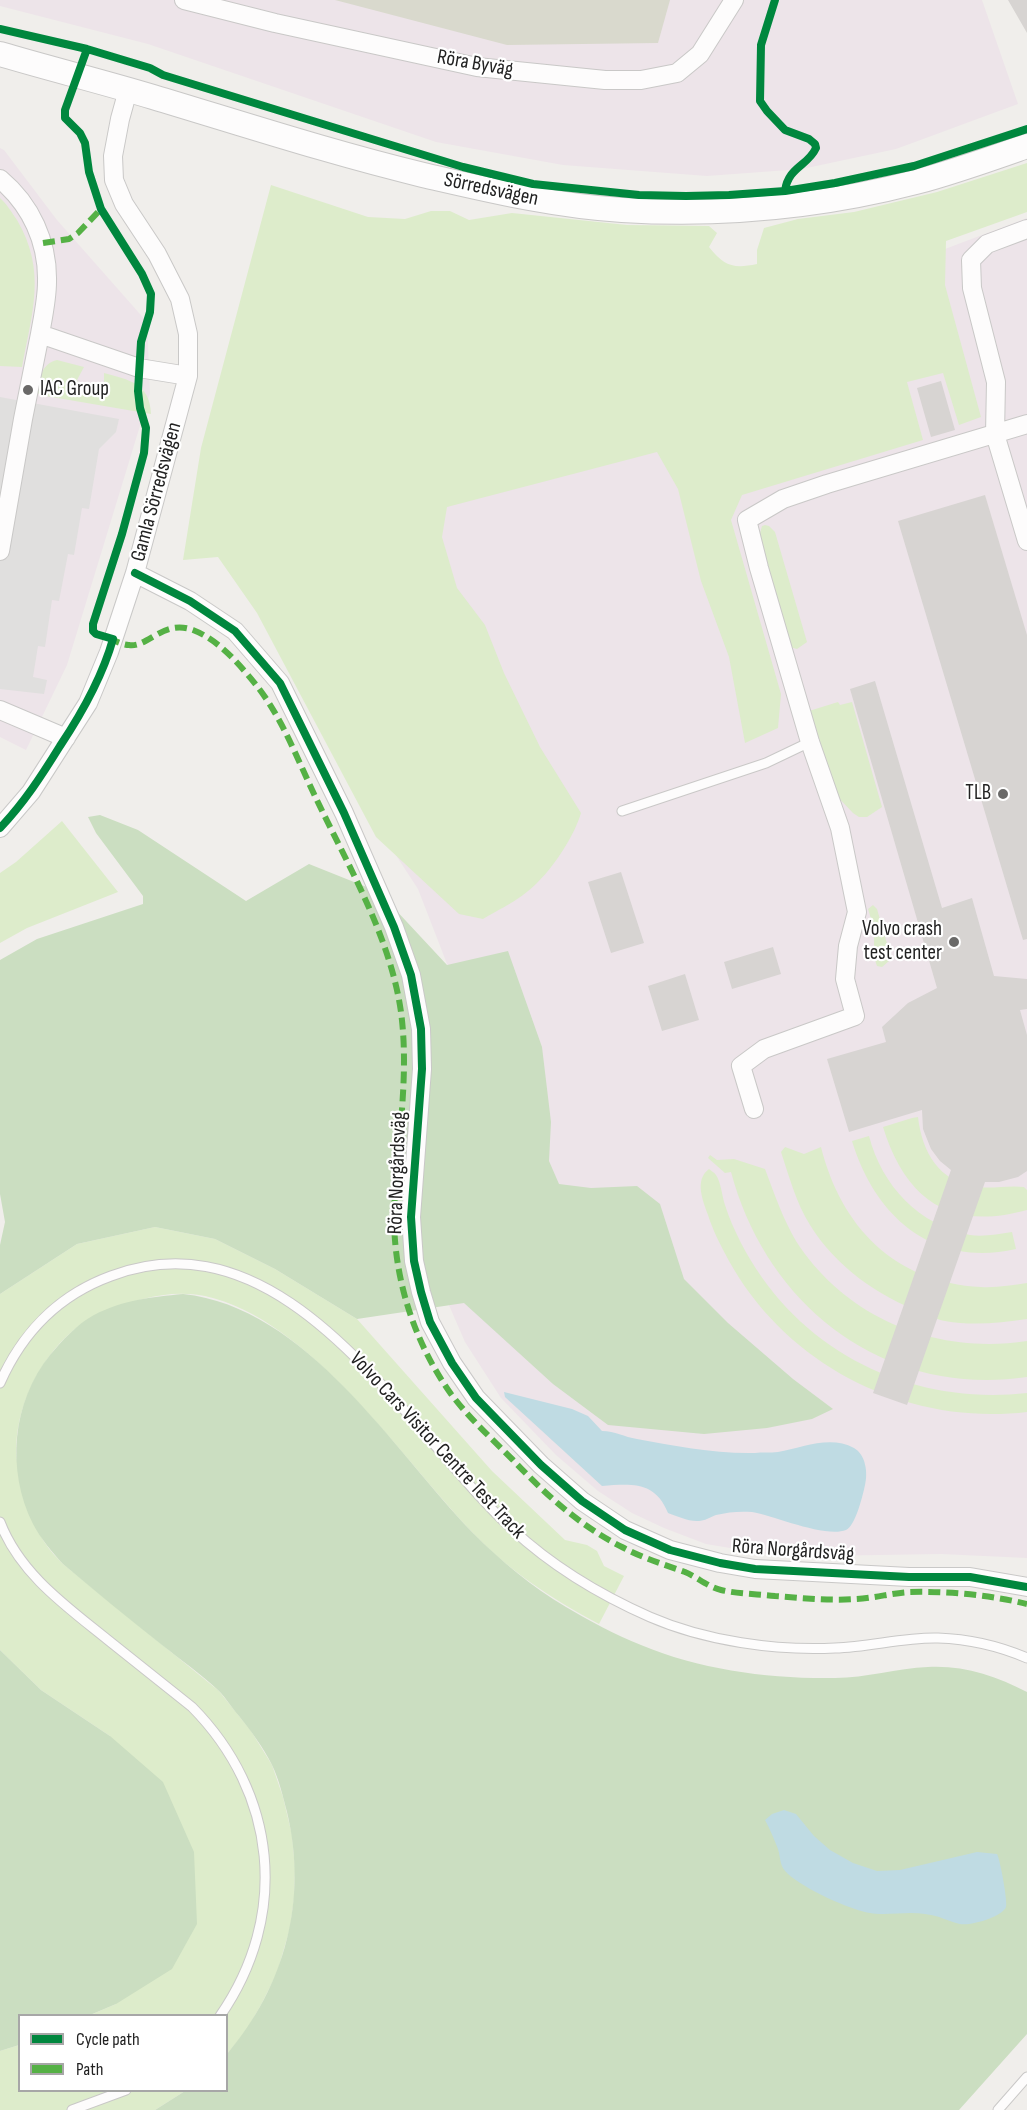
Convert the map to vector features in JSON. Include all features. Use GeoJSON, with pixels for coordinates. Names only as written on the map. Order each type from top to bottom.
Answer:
{"type":"FeatureCollection","features":[{"type":"Feature","properties":{"kind":"street","name":"Röra Byväg"},"geometry":{"type":"LineString","coordinates":[[184,0],[275,23],[477,67],[604,80],[641,80],[677,73],[700,54],[734,0]]}},
{"type":"Feature","properties":{"kind":"street","name":"Sörredsvägen"},"geometry":{"type":"LineString","coordinates":[[0,54],[128,90],[279,137],[391,167],[520,198],[621,210],[679,212],[755,210],[857,196],[919,181],[1027,146]]}},
{"type":"Feature","properties":{"kind":"street","name":"Gamla Sörredsvägen"},"geometry":{"type":"LineString","coordinates":[[0,828],[31,792],[88,703],[110,652],[135,573],[188,376],[188,334],[180,299],[157,254],[124,204],[114,180],[113,156],[128,90]]}},
{"type":"Feature","properties":{"kind":"street"},"geometry":{"type":"LineString","coordinates":[[0,179],[28,210],[43,243],[47,282],[40,334],[22,419],[0,551]]}},
{"type":"Feature","properties":{"kind":"street"},"geometry":{"type":"LineString","coordinates":[[1027,229],[987,244],[971,260],[972,288],[996,382],[995,434],[1027,541]]}},
{"type":"Feature","properties":{"kind":"street"},"geometry":{"type":"LineString","coordinates":[[40,334],[139,368],[188,376]]}},
{"type":"Feature","properties":{"kind":"street"},"geometry":{"type":"LineString","coordinates":[[754,1108],[741,1066],[764,1049],[855,1016],[845,979],[848,946],[857,912],[840,828],[810,742],[747,520],[783,499],[805,491],[1027,424]]}},
{"type":"Feature","properties":{"kind":"street","name":"Röra Norgårdsväg"},"geometry":{"type":"LineString","coordinates":[[135,573],[190,601],[235,631],[280,683],[344,813],[394,927],[411,975],[420,1029],[422,1069],[411,1217],[414,1261],[430,1322],[452,1363],[476,1398],[541,1465],[582,1502],[625,1530],[670,1550],[755,1569],[909,1577],[970,1577],[1027,1587]]}},
{"type":"Feature","properties":{"kind":"street"},"geometry":{"type":"LineString","coordinates":[[0,710],[66,738]]}},
{"type":"Feature","properties":{"kind":"lane"},"geometry":{"type":"LineString","coordinates":[[622,811],[766,763],[810,742]]}},
{"type":"Feature","properties":{"kind":"lane","name":"Volvo Cars Visitor Centre Test Track"},"geometry":{"type":"LineString","coordinates":[[0,1383],[15,1354],[31,1331],[61,1303],[88,1286],[119,1273],[162,1265],[198,1266],[224,1272],[268,1289],[328,1333],[388,1391],[494,1512],[534,1549],[580,1581],[652,1618],[740,1642],[791,1648],[857,1647],[939,1638],[977,1642],[1008,1650],[1027,1658]]}},
{"type":"Feature","properties":{"kind":"lane"},"geometry":{"type":"LineString","coordinates":[[0,1522],[13,1548],[42,1585],[67,1608],[192,1707],[207,1723],[230,1754],[246,1785],[255,1808],[263,1840],[266,1869],[265,1896],[261,1922],[250,1962],[221,2014]]}},
{"type":"Feature","properties":{"kind":"lane"},"geometry":{"type":"LineString","coordinates":[[998,2110],[1027,2077]]}},
{"type":"Feature","properties":{"kind":"lane"},"geometry":{"type":"LineString","coordinates":[[72,2110],[123,2092]]}},
{"type":"Feature","properties":{"kind":"shaded area"},"geometry":{"type":"Polygon","coordinates":[[[0,0],[982,0],[1018,104],[896,149],[802,169],[707,176],[563,165],[436,142],[148,44],[0,6],[0,0]]]}},
{"type":"Feature","properties":{"kind":"shaded area"},"geometry":{"type":"Polygon","coordinates":[[[335,0],[670,0],[658,43],[507,45],[335,0]]]}},
{"type":"Feature","properties":{"kind":"shaded area"},"geometry":{"type":"Polygon","coordinates":[[[0,148],[4,150],[57,220],[147,322],[150,393],[67,665],[26,750],[0,737],[0,148]]]}},
{"type":"Feature","properties":{"kind":"shaded area"},"geometry":{"type":"Polygon","coordinates":[[[1027,218],[1027,1558],[941,1554],[816,1556],[766,1554],[706,1544],[632,1513],[598,1491],[556,1455],[501,1398],[465,1342],[445,1296],[454,982],[418,889],[386,840],[278,628],[195,512],[789,308],[1027,218]]]}},
{"type":"Feature","properties":{"kind":"shaded area"},"geometry":{"type":"Polygon","coordinates":[[[0,397],[119,419],[116,432],[99,449],[89,509],[82,508],[74,555],[68,554],[59,601],[52,600],[45,647],[38,646],[33,677],[47,680],[44,694],[0,689],[0,397]]]}},
{"type":"Feature","properties":{"kind":"green space"},"geometry":{"type":"Polygon","coordinates":[[[1027,163],[1027,212],[946,241],[945,285],[981,417],[959,425],[943,373],[907,382],[923,440],[742,495],[731,520],[781,694],[778,728],[745,743],[729,657],[701,581],[678,489],[657,452],[447,507],[442,537],[457,588],[485,625],[504,673],[540,747],[581,813],[572,835],[558,858],[532,888],[483,919],[459,914],[376,837],[257,613],[218,557],[183,560],[201,448],[271,185],[368,217],[405,219],[431,211],[450,211],[469,220],[512,213],[627,225],[709,226],[717,233],[709,247],[724,262],[741,266],[757,264],[757,250],[764,228],[798,219],[854,212],[937,192],[1027,163]]]}},
{"type":"Feature","properties":{"kind":"green space"},"geometry":{"type":"Polygon","coordinates":[[[0,198],[17,220],[32,257],[33,310],[22,367],[0,366],[0,198]]]}},
{"type":"Feature","properties":{"kind":"green space"},"geometry":{"type":"Polygon","coordinates":[[[57,360],[84,367],[77,380],[81,386],[101,390],[104,387],[104,373],[136,384],[147,395],[151,414],[40,395],[37,392],[42,372],[48,364],[57,360]]]}},
{"type":"Feature","properties":{"kind":"green space"},"geometry":{"type":"Polygon","coordinates":[[[765,525],[775,532],[807,642],[797,649],[790,647],[758,540],[762,526],[765,525]]]}},
{"type":"Feature","properties":{"kind":"green space"},"geometry":{"type":"Polygon","coordinates":[[[838,702],[840,705],[852,702],[882,807],[867,817],[859,817],[853,813],[833,792],[809,711],[838,702]]]}},
{"type":"Feature","properties":{"kind":"green space"},"geometry":{"type":"Polygon","coordinates":[[[100,815],[138,830],[246,901],[309,864],[379,892],[447,965],[508,951],[542,1047],[551,1122],[549,1161],[559,1184],[591,1188],[637,1186],[660,1204],[684,1279],[728,1323],[793,1379],[833,1409],[812,1419],[767,1428],[704,1434],[608,1425],[553,1384],[464,1303],[357,1319],[275,1269],[215,1239],[155,1227],[77,1244],[0,1294],[0,1245],[5,1222],[0,1194],[0,960],[37,939],[143,904],[143,896],[96,833],[88,817],[100,815]]]}},
{"type":"Feature","properties":{"kind":"green space"},"geometry":{"type":"Polygon","coordinates":[[[62,821],[118,892],[27,928],[0,943],[0,873],[16,862],[62,821]]]}},
{"type":"Feature","properties":{"kind":"green space"},"geometry":{"type":"Polygon","coordinates":[[[873,905],[877,909],[890,954],[889,961],[882,967],[877,966],[874,957],[874,928],[868,909],[873,905]]]}},
{"type":"Feature","properties":{"kind":"green space"},"geometry":{"type":"Polygon","coordinates":[[[918,1117],[928,1153],[943,1172],[952,1179],[977,1187],[1024,1187],[1027,1190],[1027,1210],[1000,1215],[976,1216],[954,1212],[935,1204],[919,1191],[905,1174],[893,1153],[883,1127],[918,1117]]]}},
{"type":"Feature","properties":{"kind":"green space"},"geometry":{"type":"Polygon","coordinates":[[[869,1136],[883,1171],[893,1187],[919,1212],[952,1230],[970,1235],[1012,1232],[1016,1249],[986,1253],[959,1251],[934,1243],[912,1231],[892,1214],[876,1193],[862,1168],[852,1141],[869,1136]]]}},
{"type":"Feature","properties":{"kind":"green space"},"geometry":{"type":"Polygon","coordinates":[[[785,1147],[804,1154],[821,1147],[830,1176],[842,1202],[876,1246],[898,1262],[923,1275],[950,1283],[987,1287],[1027,1283],[1027,1319],[996,1323],[955,1323],[934,1318],[874,1289],[832,1254],[810,1225],[793,1189],[781,1152],[785,1147]]]}},
{"type":"Feature","properties":{"kind":"green space"},"geometry":{"type":"Polygon","coordinates":[[[710,1155],[717,1160],[734,1159],[765,1169],[796,1241],[817,1268],[841,1292],[867,1311],[896,1326],[928,1336],[960,1342],[993,1344],[1027,1341],[1027,1377],[975,1380],[926,1373],[880,1357],[839,1333],[803,1302],[772,1264],[748,1220],[731,1172],[725,1173],[708,1158],[710,1155]]]}},
{"type":"Feature","properties":{"kind":"green space"},"geometry":{"type":"Polygon","coordinates":[[[709,1169],[718,1178],[732,1224],[764,1281],[793,1314],[825,1341],[860,1363],[899,1380],[940,1390],[983,1395],[1027,1393],[1027,1412],[982,1414],[938,1409],[896,1398],[855,1382],[818,1359],[784,1331],[754,1298],[729,1261],[712,1227],[702,1197],[702,1179],[709,1169]]]}},
{"type":"Feature","properties":{"kind":"green space"},"geometry":{"type":"Polygon","coordinates":[[[155,1227],[215,1239],[275,1269],[357,1319],[492,1471],[565,1540],[587,1545],[597,1551],[604,1566],[624,1576],[599,1624],[531,1583],[500,1559],[472,1532],[351,1394],[316,1361],[280,1332],[243,1309],[192,1294],[154,1296],[106,1311],[89,1319],[60,1343],[37,1375],[29,1392],[22,1410],[16,1441],[19,1474],[42,1537],[49,1549],[63,1564],[219,1691],[251,1731],[272,1765],[292,1835],[295,1868],[294,1899],[290,1928],[277,1973],[246,2031],[228,2053],[228,2014],[92,2014],[116,2004],[110,1736],[41,1690],[0,1650],[0,1294],[77,1244],[155,1227]]]}},
{"type":"Feature","properties":{"kind":"green space"},"geometry":{"type":"Polygon","coordinates":[[[183,1294],[228,1305],[269,1325],[308,1353],[344,1387],[473,1533],[495,1554],[553,1599],[622,1637],[687,1661],[761,1675],[835,1678],[941,1667],[979,1673],[1027,1692],[1027,2034],[959,2110],[155,2110],[183,2092],[228,2092],[228,2053],[264,2000],[277,1971],[287,1940],[293,1909],[295,1877],[293,1845],[277,1776],[252,1733],[222,1694],[212,1685],[63,1564],[43,1540],[24,1503],[16,1459],[17,1437],[21,1415],[37,1374],[50,1355],[88,1319],[116,1306],[148,1298],[183,1294]]]}},
{"type":"Feature","properties":{"kind":"green space"},"geometry":{"type":"Polygon","coordinates":[[[0,1650],[41,1690],[110,1736],[163,1782],[194,1852],[197,1924],[172,1969],[116,2004],[92,2014],[18,2014],[18,2045],[0,2051],[0,1650]]]}},
{"type":"Feature","properties":{"kind":"green space"},"geometry":{"type":"Polygon","coordinates":[[[18,2045],[18,2092],[183,2092],[155,2110],[0,2110],[0,2051],[18,2045]]]}},
{"type":"Feature","properties":{"kind":"water"},"geometry":{"type":"Polygon","coordinates":[[[504,1392],[572,1409],[588,1416],[602,1431],[680,1447],[755,1453],[778,1452],[826,1442],[845,1444],[858,1451],[865,1465],[866,1480],[860,1503],[849,1528],[837,1532],[813,1529],[752,1512],[725,1513],[701,1521],[691,1521],[668,1513],[663,1503],[649,1490],[633,1485],[602,1486],[505,1397],[504,1392]]]}},
{"type":"Feature","properties":{"kind":"water"},"geometry":{"type":"Polygon","coordinates":[[[784,1810],[796,1814],[814,1836],[830,1850],[853,1863],[877,1871],[900,1870],[977,1852],[997,1854],[1006,1907],[993,1917],[965,1924],[925,1914],[870,1913],[839,1903],[804,1886],[783,1868],[778,1849],[765,1820],[772,1814],[784,1810]]]}},
{"type":"Feature","properties":{"kind":"building"},"geometry":{"type":"Polygon","coordinates":[[[1008,0],[1027,0],[1027,33],[1008,0]]]}},
{"type":"Feature","properties":{"kind":"building"},"geometry":{"type":"Polygon","coordinates":[[[941,381],[955,430],[931,437],[917,388],[941,381]]]}},
{"type":"Feature","properties":{"kind":"building","name":"TLB"},"geometry":{"type":"Polygon","coordinates":[[[985,495],[1027,635],[1027,939],[1023,940],[898,521],[985,495]]]}},
{"type":"Feature","properties":{"kind":"building","name":"Volvo crash test center"},"geometry":{"type":"Polygon","coordinates":[[[875,681],[942,908],[972,898],[994,976],[1027,979],[1027,1009],[1020,1010],[1027,1035],[1027,1171],[1018,1177],[999,1182],[985,1182],[907,1405],[873,1393],[951,1170],[931,1149],[923,1129],[922,1110],[849,1132],[827,1059],[886,1042],[882,1027],[908,1003],[937,988],[850,689],[875,681]]]}},
{"type":"Feature","properties":{"kind":"building"},"geometry":{"type":"Polygon","coordinates":[[[621,872],[644,943],[611,953],[588,882],[621,872]]]}},
{"type":"Feature","properties":{"kind":"building"},"geometry":{"type":"Polygon","coordinates":[[[773,947],[781,974],[732,989],[724,962],[773,947]]]}},
{"type":"Feature","properties":{"kind":"building"},"geometry":{"type":"Polygon","coordinates":[[[685,974],[699,1020],[662,1031],[648,986],[685,974]]]}},
{"type":"Feature","properties":{"kind":"marked path"},"geometry":{"type":"LineString","coordinates":[[43,243],[69,239],[101,209]]}},
{"type":"Feature","properties":{"kind":"marked path"},"geometry":{"type":"LineString","coordinates":[[108,638],[124,644],[136,645],[173,628],[193,630],[212,640],[236,662],[266,698],[282,725],[366,900],[387,955],[401,1012],[404,1063],[394,1216],[402,1286],[426,1353],[451,1394],[473,1420],[550,1497],[577,1519],[630,1551],[685,1572],[716,1589],[836,1600],[897,1593],[939,1592],[984,1596],[1027,1604]]}},
{"type":"Feature","properties":{"kind":"cycle path"},"geometry":{"type":"LineString","coordinates":[[775,0],[761,45],[760,101],[785,130],[809,139],[816,148],[790,177],[785,191]]}},
{"type":"Feature","properties":{"kind":"cycle path"},"geometry":{"type":"LineString","coordinates":[[0,29],[87,49],[150,68],[163,75],[463,167],[533,184],[639,195],[729,195],[785,191],[835,183],[914,166],[1027,129]]}},
{"type":"Feature","properties":{"kind":"cycle path"},"geometry":{"type":"LineString","coordinates":[[0,828],[25,799],[68,734],[84,708],[103,668],[113,639],[96,634],[93,631],[93,624],[122,534],[144,453],[146,428],[138,391],[141,342],[150,312],[151,294],[142,274],[101,209],[89,172],[85,143],[80,133],[65,118],[65,110],[87,49]]}},
{"type":"Feature","properties":{"kind":"cycle path"},"geometry":{"type":"LineString","coordinates":[[135,573],[190,601],[235,631],[280,683],[344,813],[394,927],[411,975],[421,1029],[422,1069],[411,1217],[414,1261],[430,1322],[452,1363],[476,1398],[541,1465],[582,1501],[625,1530],[670,1550],[755,1569],[909,1577],[970,1577],[1027,1587]]}},
{"type":"Feature","properties":{"kind":"place","name":"IAC Group"},"geometry":{"type":"Point","coordinates":[28,390]}},
{"type":"Feature","properties":{"kind":"place","name":"TLB"},"geometry":{"type":"Point","coordinates":[1003,794]}},
{"type":"Feature","properties":{"kind":"place","name":"Volvo crash test center"},"geometry":{"type":"Point","coordinates":[954,942]}}]}
